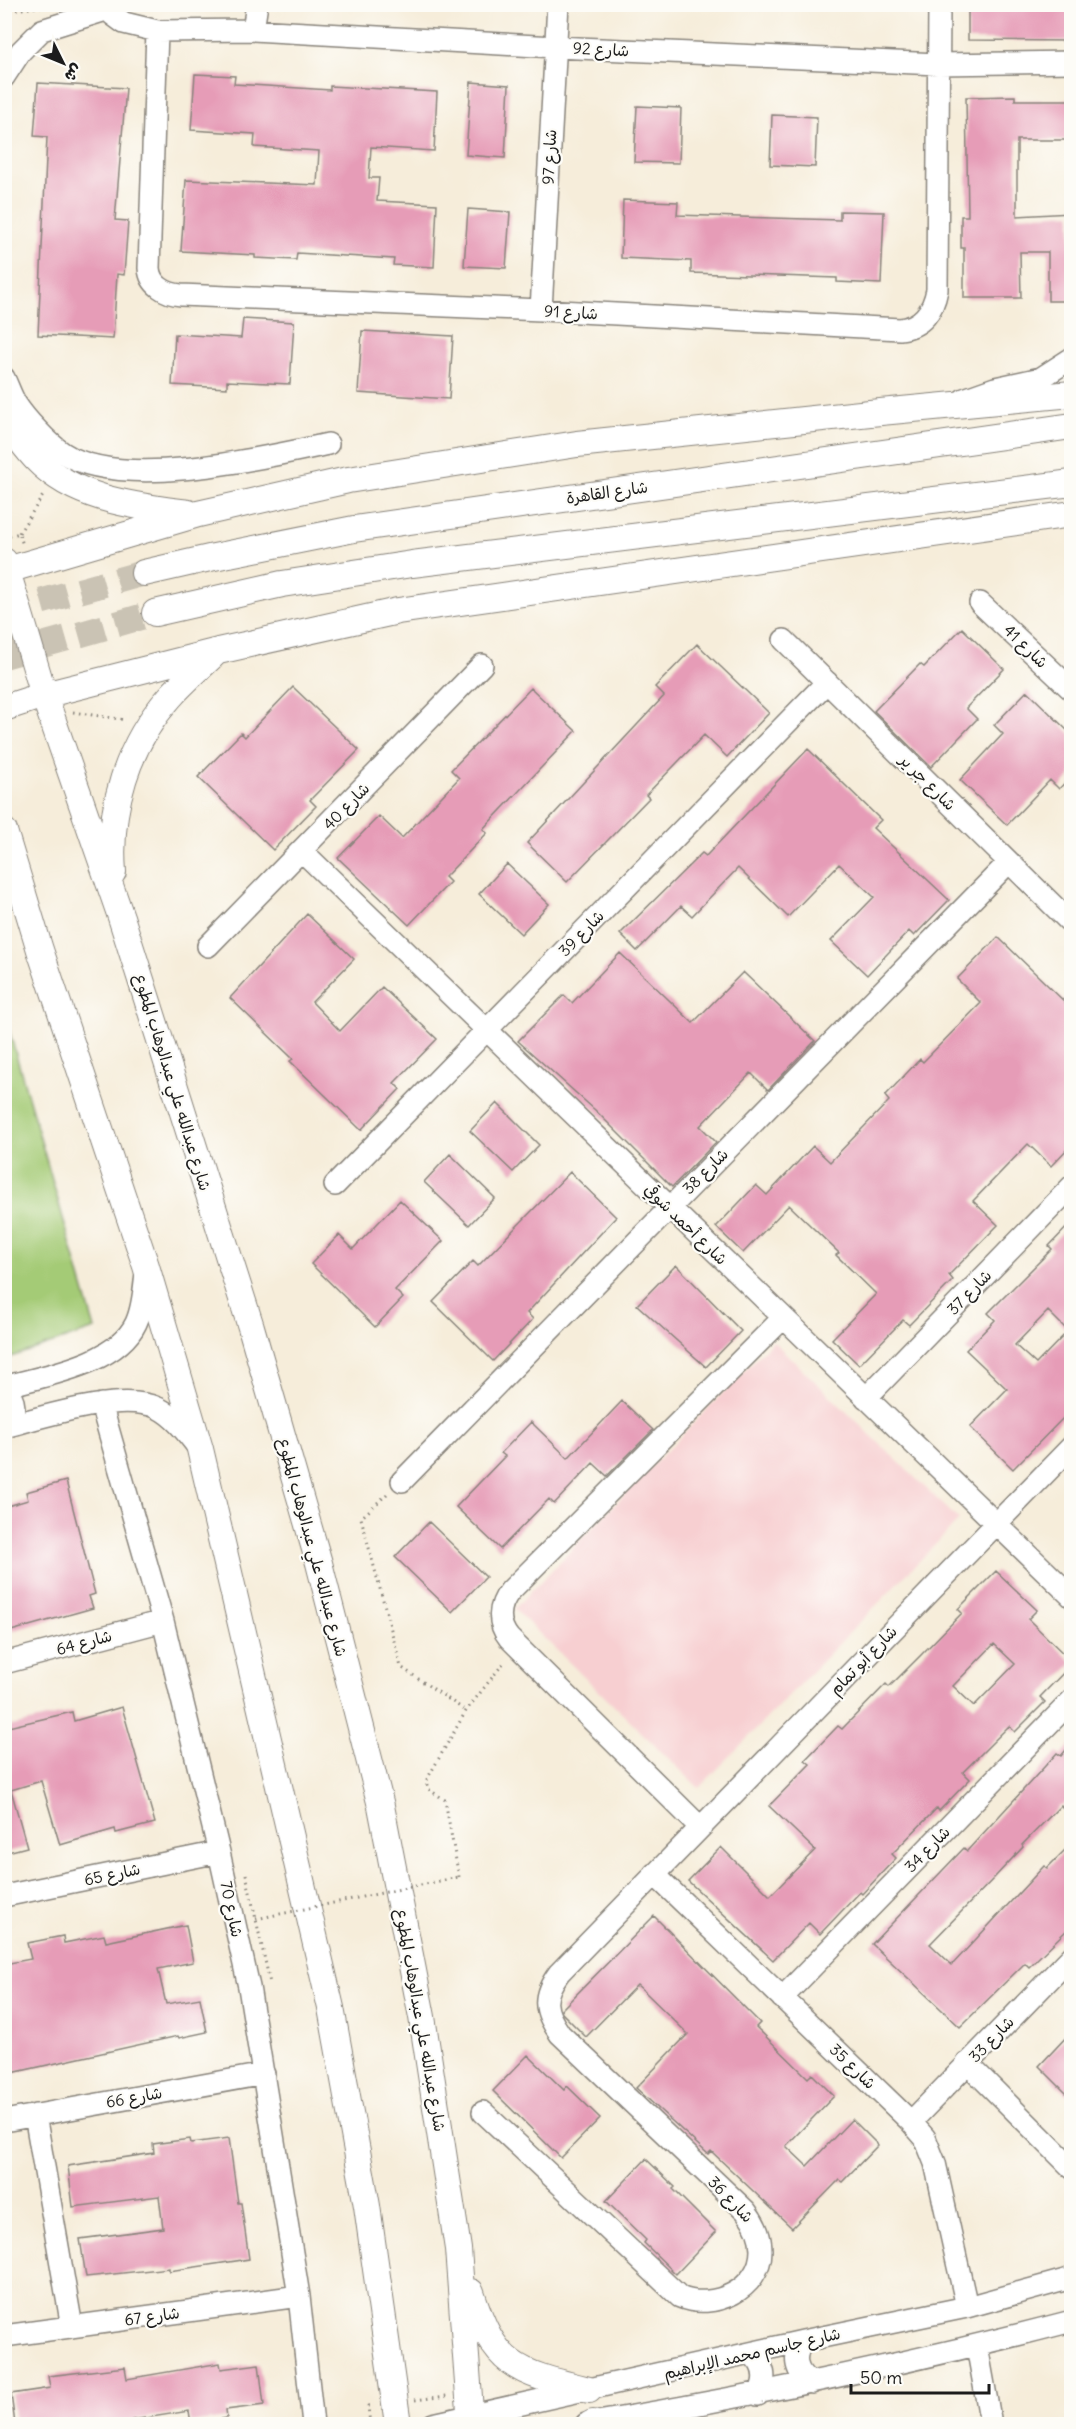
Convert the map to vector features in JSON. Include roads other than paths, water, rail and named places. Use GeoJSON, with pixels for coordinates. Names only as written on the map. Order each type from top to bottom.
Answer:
{"type":"FeatureCollection","features":[{"type":"Feature","properties":{"kind":"main road"},"geometry":{"type":"LineString","coordinates":[[5,567],[198,514],[348,480],[577,444],[1071,394]]}},
{"type":"Feature","properties":{"kind":"main road"},"geometry":{"type":"LineString","coordinates":[[4,418],[36,459],[55,476],[79,488],[124,504],[198,514]]}},
{"type":"Feature","properties":{"kind":"main road","name":"شارع القاهرة"},"geometry":{"type":"LineString","coordinates":[[144,573],[354,529],[1071,426]]}},
{"type":"Feature","properties":{"kind":"main road"},"geometry":{"type":"LineString","coordinates":[[154,613],[282,584],[412,564],[1071,483]]}},
{"type":"Feature","properties":{"kind":"main road"},"geometry":{"type":"LineString","coordinates":[[4,708],[44,695],[218,651],[398,611],[488,596],[1071,514]]}},
{"type":"Feature","properties":{"kind":"main road","name":"شارع عبدالله علي عبدالوهاب المطوع"},"geometry":{"type":"LineString","coordinates":[[5,567],[44,695],[121,917],[254,1338],[320,1563],[381,1806],[418,1994],[458,2249],[470,2411]]}},
{"type":"Feature","properties":{"kind":"main road"},"geometry":{"type":"LineString","coordinates":[[121,917],[111,850],[114,817],[121,784],[133,753],[149,724],[170,697],[218,651]]}},
{"type":"Feature","properties":{"kind":"main road"},"geometry":{"type":"LineString","coordinates":[[4,831],[40,950],[146,1266],[200,1449],[331,2008],[367,2206],[397,2413]]}},
{"type":"Feature","properties":{"kind":"main road"},"geometry":{"type":"LineString","coordinates":[[4,888],[40,950]]}},
{"type":"Feature","properties":{"kind":"main road"},"geometry":{"type":"LineString","coordinates":[[458,2249],[481,2322],[502,2355],[530,2374],[589,2390]]}},
{"type":"Feature","properties":{"kind":"street"},"geometry":{"type":"LineString","coordinates":[[253,30],[256,4]]}},
{"type":"Feature","properties":{"kind":"street","name":"شارع 97"},"geometry":{"type":"LineString","coordinates":[[541,310],[558,4]]}},
{"type":"Feature","properties":{"kind":"street","name":"شارع 91"},"geometry":{"type":"LineString","coordinates":[[157,31],[149,268],[151,277],[160,288],[168,292],[181,295],[541,310],[900,329],[916,325],[927,316],[935,301],[937,290],[939,4]]}},
{"type":"Feature","properties":{"kind":"street"},"geometry":{"type":"LineString","coordinates":[[4,77],[21,51],[42,30],[108,7]]}},
{"type":"Feature","properties":{"kind":"street","name":"شارع 92"},"geometry":{"type":"LineString","coordinates":[[108,7],[119,19],[131,25],[157,31],[253,30],[555,47],[938,64],[1071,62]]}},
{"type":"Feature","properties":{"kind":"street"},"geometry":{"type":"LineString","coordinates":[[1041,378],[1071,358]]}},
{"type":"Feature","properties":{"kind":"street"},"geometry":{"type":"LineString","coordinates":[[4,378],[16,404],[44,436],[63,453],[88,464],[128,470],[180,468],[229,463],[328,444]]}},
{"type":"Feature","properties":{"kind":"street"},"geometry":{"type":"LineString","coordinates":[[951,405],[995,388],[1041,378],[1071,378]]}},
{"type":"Feature","properties":{"kind":"street","name":"شارع 41"},"geometry":{"type":"LineString","coordinates":[[980,603],[1071,690]]}},
{"type":"Feature","properties":{"kind":"street","name":"شارع جر ير"},"geometry":{"type":"LineString","coordinates":[[783,640],[1071,924]]}},
{"type":"Feature","properties":{"kind":"street","name":"شارع 40"},"geometry":{"type":"LineString","coordinates":[[208,946],[482,665]]}},
{"type":"Feature","properties":{"kind":"street","name":"شارع 39"},"geometry":{"type":"LineString","coordinates":[[335,1185],[827,682]]}},
{"type":"Feature","properties":{"kind":"street","name":"شارع أحمد شوقي"},"geometry":{"type":"LineString","coordinates":[[302,851],[1071,1597]]}},
{"type":"Feature","properties":{"kind":"street","name":"شارع 38"},"geometry":{"type":"LineString","coordinates":[[402,1481],[1009,862]]}},
{"type":"Feature","properties":{"kind":"street","name":"شارع 37"},"geometry":{"type":"LineString","coordinates":[[866,1398],[1071,1186]]}},
{"type":"Feature","properties":{"kind":"street"},"geometry":{"type":"LineString","coordinates":[[5,1427],[14,1414],[15,1406],[4,1387],[99,1359],[129,1336],[140,1313],[146,1266]]}},
{"type":"Feature","properties":{"kind":"street"},"geometry":{"type":"LineString","coordinates":[[700,1827],[517,1646],[504,1631],[500,1613],[505,1598],[783,1318]]}},
{"type":"Feature","properties":{"kind":"street"},"geometry":{"type":"LineString","coordinates":[[5,1427],[102,1404],[130,1401],[159,1408],[171,1417],[200,1449]]}},
{"type":"Feature","properties":{"kind":"street","name":"شارع 70"},"geometry":{"type":"LineString","coordinates":[[102,1404],[163,1621],[249,1987],[299,2296],[313,2424]]}},
{"type":"Feature","properties":{"kind":"street","name":"شارع أبو تمام"},"geometry":{"type":"LineString","coordinates":[[654,1874],[1071,1446]]}},
{"type":"Feature","properties":{"kind":"street","name":"شارع 64"},"geometry":{"type":"LineString","coordinates":[[4,1663],[163,1621]]}},
{"type":"Feature","properties":{"kind":"street","name":"شارع 34"},"geometry":{"type":"LineString","coordinates":[[782,1998],[1071,1700]]}},
{"type":"Feature","properties":{"kind":"street","name":"شارع 65"},"geometry":{"type":"LineString","coordinates":[[4,1896],[219,1852]]}},
{"type":"Feature","properties":{"kind":"street","name":"شارع 35"},"geometry":{"type":"LineString","coordinates":[[654,1874],[925,2138],[935,2163],[967,2307]]}},
{"type":"Feature","properties":{"kind":"street","name":"شارع 36"},"geometry":{"type":"LineString","coordinates":[[483,2112],[680,2297],[692,2302],[717,2301],[739,2289],[755,2272],[761,2251],[759,2236],[755,2224],[746,2211],[566,2040],[549,2015],[547,1994],[559,1972],[654,1874]]}},
{"type":"Feature","properties":{"kind":"street","name":"شارع 33"},"geometry":{"type":"LineString","coordinates":[[911,2122],[1071,1956]]}},
{"type":"Feature","properties":{"kind":"street"},"geometry":{"type":"LineString","coordinates":[[967,2063],[1071,2168]]}},
{"type":"Feature","properties":{"kind":"street","name":"شارع 66"},"geometry":{"type":"LineString","coordinates":[[4,2121],[264,2074]]}},
{"type":"Feature","properties":{"kind":"street"},"geometry":{"type":"LineString","coordinates":[[35,2115],[72,2327]]}},
{"type":"Feature","properties":{"kind":"street","name":"شارع جاسم محمد الإبراهيم"},"geometry":{"type":"LineString","coordinates":[[432,2424],[470,2411],[589,2390],[802,2341],[967,2307],[1071,2278]]}},
{"type":"Feature","properties":{"kind":"street","name":"شارع 67"},"geometry":{"type":"LineString","coordinates":[[4,2336],[299,2296]]}},
{"type":"Feature","properties":{"kind":"street"},"geometry":{"type":"LineString","coordinates":[[590,2424],[812,2383],[977,2346],[1071,2321]]}},
{"type":"Feature","properties":{"kind":"street"},"geometry":{"type":"LineString","coordinates":[[802,2341],[796,2356],[796,2364],[805,2378],[812,2383]]}},
{"type":"Feature","properties":{"kind":"street"},"geometry":{"type":"LineString","coordinates":[[977,2346],[991,2424]]}},
{"type":"Feature","properties":{"kind":"street"},"geometry":{"type":"LineString","coordinates":[[750,2353],[756,2357],[764,2372],[764,2380],[758,2394]]}},
{"type":"Feature","properties":{"kind":"tunnel"},"geometry":{"type":"LineString","coordinates":[[4,612],[144,573]]}},
{"type":"Feature","properties":{"kind":"tunnel"},"geometry":{"type":"LineString","coordinates":[[4,656],[155,613]]}}]}
